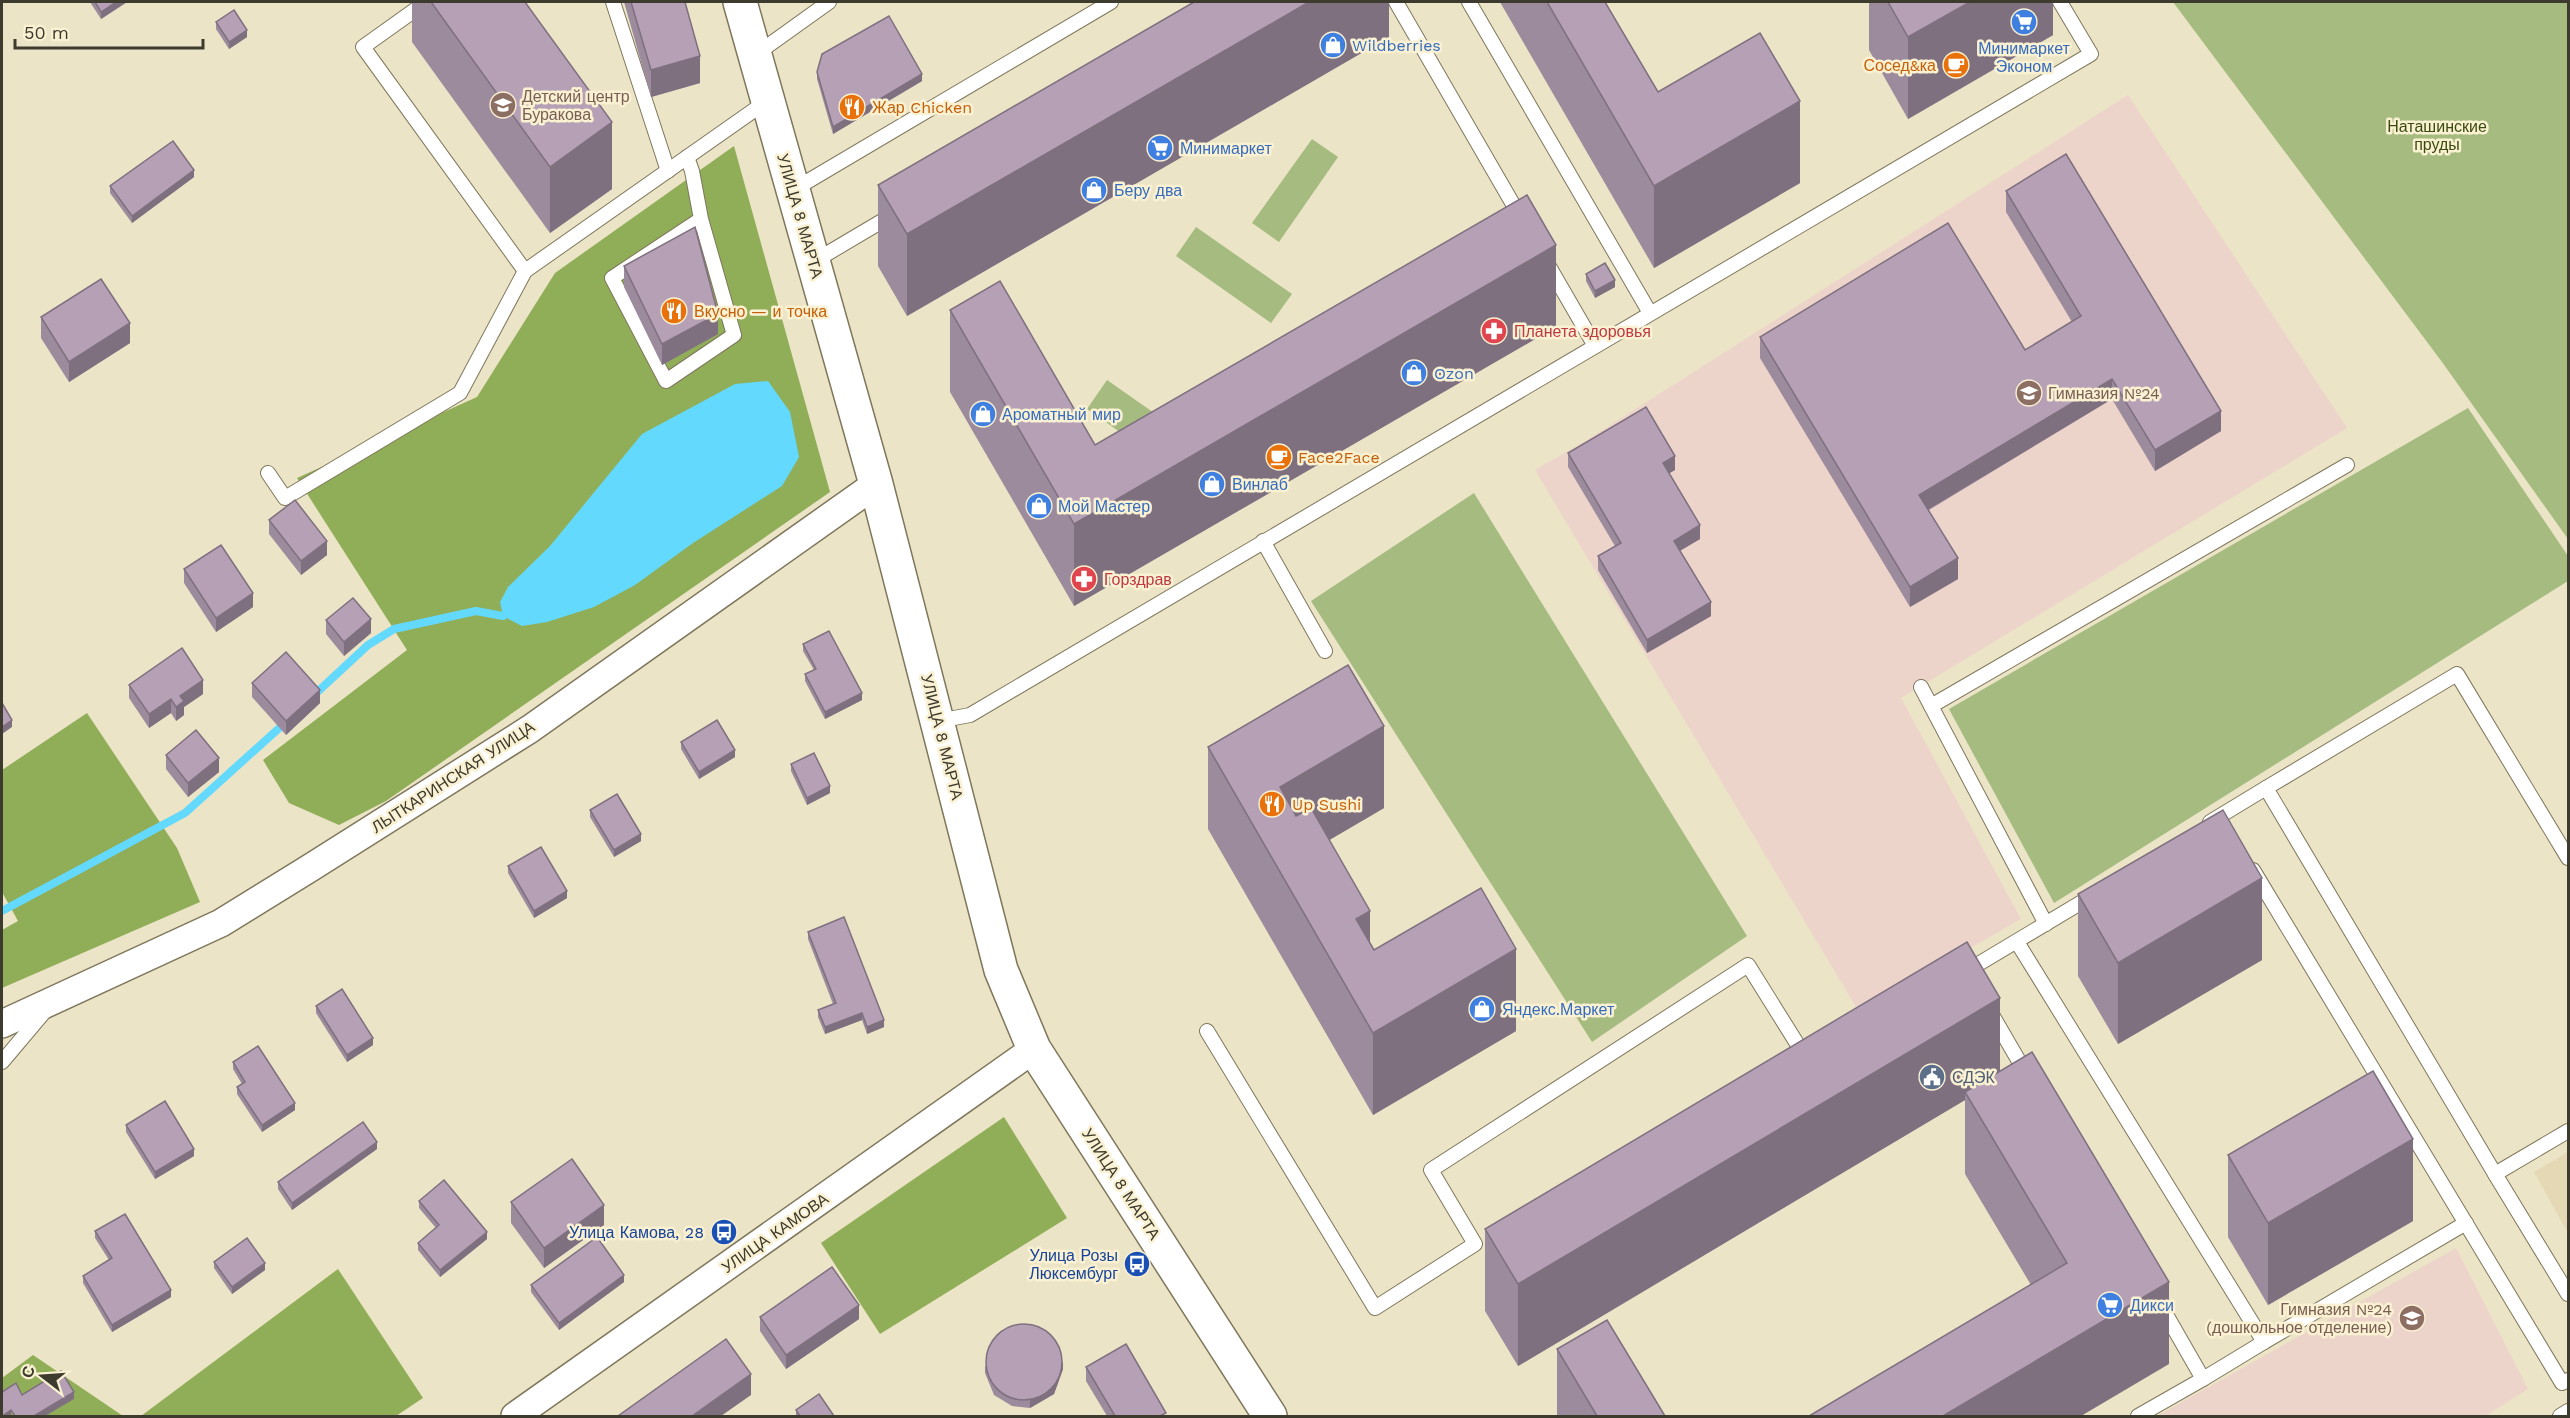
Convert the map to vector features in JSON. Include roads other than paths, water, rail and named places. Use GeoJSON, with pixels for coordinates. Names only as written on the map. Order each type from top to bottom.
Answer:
{"type":"FeatureCollection","features":[{"type":"Feature","properties":{"kind":"street","name":"УЛИЦА 8 МАРТА"},"geometry":{"type":"LineString","coordinates":[[740,2],[876,484],[1001,970],[1034,1048],[1270,1416]]}},
{"type":"Feature","properties":{"kind":"street","name":"ЛЫТКАРИНСКАЯ УЛИЦА"},"geometry":{"type":"LineString","coordinates":[[2,1024],[221,923],[530,729],[876,484]]}},
{"type":"Feature","properties":{"kind":"street","name":"УЛИЦА КАМОВА"},"geometry":{"type":"LineString","coordinates":[[514,1416],[1034,1048]]}},
{"type":"Feature","properties":{"kind":"lane"},"geometry":{"type":"LineString","coordinates":[[426,2],[363,47],[525,271]]}},
{"type":"Feature","properties":{"kind":"lane"},"geometry":{"type":"LineString","coordinates":[[613,2],[668,171]]}},
{"type":"Feature","properties":{"kind":"lane"},"geometry":{"type":"LineString","coordinates":[[755,55],[829,2]]}},
{"type":"Feature","properties":{"kind":"lane"},"geometry":{"type":"LineString","coordinates":[[793,190],[1111,2]]}},
{"type":"Feature","properties":{"kind":"lane"},"geometry":{"type":"LineString","coordinates":[[1396,2],[1526,228]]}},
{"type":"Feature","properties":{"kind":"lane"},"geometry":{"type":"LineString","coordinates":[[1469,2],[1650,313]]}},
{"type":"Feature","properties":{"kind":"lane"},"geometry":{"type":"LineString","coordinates":[[938,721],[970,715],[2091,54],[2060,2]]}},
{"type":"Feature","properties":{"kind":"lane"},"geometry":{"type":"LineString","coordinates":[[268,473],[285,498],[460,393],[525,271],[768,101]]}},
{"type":"Feature","properties":{"kind":"lane"},"geometry":{"type":"LineString","coordinates":[[687,157],[701,219],[734,335],[666,381],[612,278],[701,219]]}},
{"type":"Feature","properties":{"kind":"lane"},"geometry":{"type":"LineString","coordinates":[[813,262],[906,207]]}},
{"type":"Feature","properties":{"kind":"lane"},"geometry":{"type":"LineString","coordinates":[[1538,247],[1595,346]]}},
{"type":"Feature","properties":{"kind":"lane"},"geometry":{"type":"LineString","coordinates":[[1931,706],[2347,465]]}},
{"type":"Feature","properties":{"kind":"lane"},"geometry":{"type":"LineString","coordinates":[[1263,541],[1324,651]]}},
{"type":"Feature","properties":{"kind":"lane"},"geometry":{"type":"LineString","coordinates":[[2200,828],[2457,674],[2568,858]]}},
{"type":"Feature","properties":{"kind":"lane"},"geometry":{"type":"LineString","coordinates":[[1921,687],[2046,924]]}},
{"type":"Feature","properties":{"kind":"lane"},"geometry":{"type":"LineString","coordinates":[[2266,788],[2568,1294]]}},
{"type":"Feature","properties":{"kind":"lane"},"geometry":{"type":"LineString","coordinates":[[2220,816],[2229,831]]}},
{"type":"Feature","properties":{"kind":"lane"},"geometry":{"type":"LineString","coordinates":[[2245,858],[2562,1383],[2568,1380]]}},
{"type":"Feature","properties":{"kind":"lane"},"geometry":{"type":"LineString","coordinates":[[1975,985],[1962,974],[2104,888]]}},
{"type":"Feature","properties":{"kind":"lane"},"geometry":{"type":"LineString","coordinates":[[2017,942],[2264,1342]]}},
{"type":"Feature","properties":{"kind":"lane"},"geometry":{"type":"LineString","coordinates":[[1208,1031],[1375,1308],[1475,1244],[1431,1170],[1748,965],[1809,1064],[1818,1059]]}},
{"type":"Feature","properties":{"kind":"lane"},"geometry":{"type":"LineString","coordinates":[[2,1062],[55,1000]]}},
{"type":"Feature","properties":{"kind":"lane"},"geometry":{"type":"LineString","coordinates":[[1985,1003],[2033,1085]]}},
{"type":"Feature","properties":{"kind":"lane"},"geometry":{"type":"LineString","coordinates":[[2495,1174],[2568,1131]]}},
{"type":"Feature","properties":{"kind":"lane"},"geometry":{"type":"LineString","coordinates":[[2138,1416],[2466,1223]]}},
{"type":"Feature","properties":{"kind":"lane"},"geometry":{"type":"LineString","coordinates":[[2153,1292],[2203,1378]]}},
{"type":"Feature","properties":{"kind":"lane"},"geometry":{"type":"LineString","coordinates":[[2560,1416],[2568,1411]]}},
{"type":"Feature","properties":{"kind":"water"},"geometry":{"type":"Polygon","coordinates":[[[768,381],[790,412],[799,457],[782,486],[693,543],[635,585],[594,607],[547,622],[522,626],[503,616],[500,602],[508,587],[550,546],[642,434],[735,384],[768,381]]]}},
{"type":"Feature","properties":{"kind":"waterway"},"geometry":{"type":"LineString","coordinates":[[313,696],[368,645],[394,629],[476,611],[503,616]]}},
{"type":"Feature","properties":{"kind":"waterway"},"geometry":{"type":"LineString","coordinates":[[2,911],[185,813],[287,721]]}},
{"type":"Feature","properties":{"kind":"place","name":"Минимаркет Эконом"},"geometry":{"type":"Point","coordinates":[2024,22]}},
{"type":"Feature","properties":{"kind":"place","name":"Wildberries"},"geometry":{"type":"Point","coordinates":[1333,45]}},
{"type":"Feature","properties":{"kind":"place","name":"Сосед&ка"},"geometry":{"type":"Point","coordinates":[1956,65]}},
{"type":"Feature","properties":{"kind":"place","name":"Детский центр Буракова"},"geometry":{"type":"Point","coordinates":[503,105]}},
{"type":"Feature","properties":{"kind":"place","name":"Жар Chicken"},"geometry":{"type":"Point","coordinates":[852,107]}},
{"type":"Feature","properties":{"kind":"place","name":"Минимаркет"},"geometry":{"type":"Point","coordinates":[1160,148]}},
{"type":"Feature","properties":{"kind":"place","name":"Беру два"},"geometry":{"type":"Point","coordinates":[1094,190]}},
{"type":"Feature","properties":{"kind":"place","name":"Вкусно — и точка"},"geometry":{"type":"Point","coordinates":[674,311]}},
{"type":"Feature","properties":{"kind":"place","name":"Планета здоровья"},"geometry":{"type":"Point","coordinates":[1494,331]}},
{"type":"Feature","properties":{"kind":"place","name":"Ozon"},"geometry":{"type":"Point","coordinates":[1414,373]}},
{"type":"Feature","properties":{"kind":"place","name":"Гимназия №24"},"geometry":{"type":"Point","coordinates":[2029,393]}},
{"type":"Feature","properties":{"kind":"place","name":"Ароматный мир"},"geometry":{"type":"Point","coordinates":[983,414]}},
{"type":"Feature","properties":{"kind":"place","name":"Face2Face"},"geometry":{"type":"Point","coordinates":[1279,457]}},
{"type":"Feature","properties":{"kind":"place","name":"Винлаб"},"geometry":{"type":"Point","coordinates":[1212,484]}},
{"type":"Feature","properties":{"kind":"place","name":"Мой Мастер"},"geometry":{"type":"Point","coordinates":[1039,506]}},
{"type":"Feature","properties":{"kind":"place","name":"Горздрав"},"geometry":{"type":"Point","coordinates":[1084,579]}},
{"type":"Feature","properties":{"kind":"place","name":"Up Sushi"},"geometry":{"type":"Point","coordinates":[1272,804]}},
{"type":"Feature","properties":{"kind":"place","name":"Яндекс.Маркет"},"geometry":{"type":"Point","coordinates":[1482,1009]}},
{"type":"Feature","properties":{"kind":"place","name":"СДЭК"},"geometry":{"type":"Point","coordinates":[1932,1077]}},
{"type":"Feature","properties":{"kind":"place","name":"Улица Камова, 28"},"geometry":{"type":"Point","coordinates":[724,1232]}},
{"type":"Feature","properties":{"kind":"place","name":"Улица Розы Люксембург"},"geometry":{"type":"Point","coordinates":[1137,1264]}},
{"type":"Feature","properties":{"kind":"place","name":"Дикси"},"geometry":{"type":"Point","coordinates":[2110,1305]}},
{"type":"Feature","properties":{"kind":"place","name":"Гимназия №24 (дошкольное отделение)"},"geometry":{"type":"Point","coordinates":[2412,1318]}},
{"type":"Feature","properties":{"kind":"park label","name":"Наташинские пруды"},"geometry":{"type":"Point","coordinates":[2437,135]}}]}
